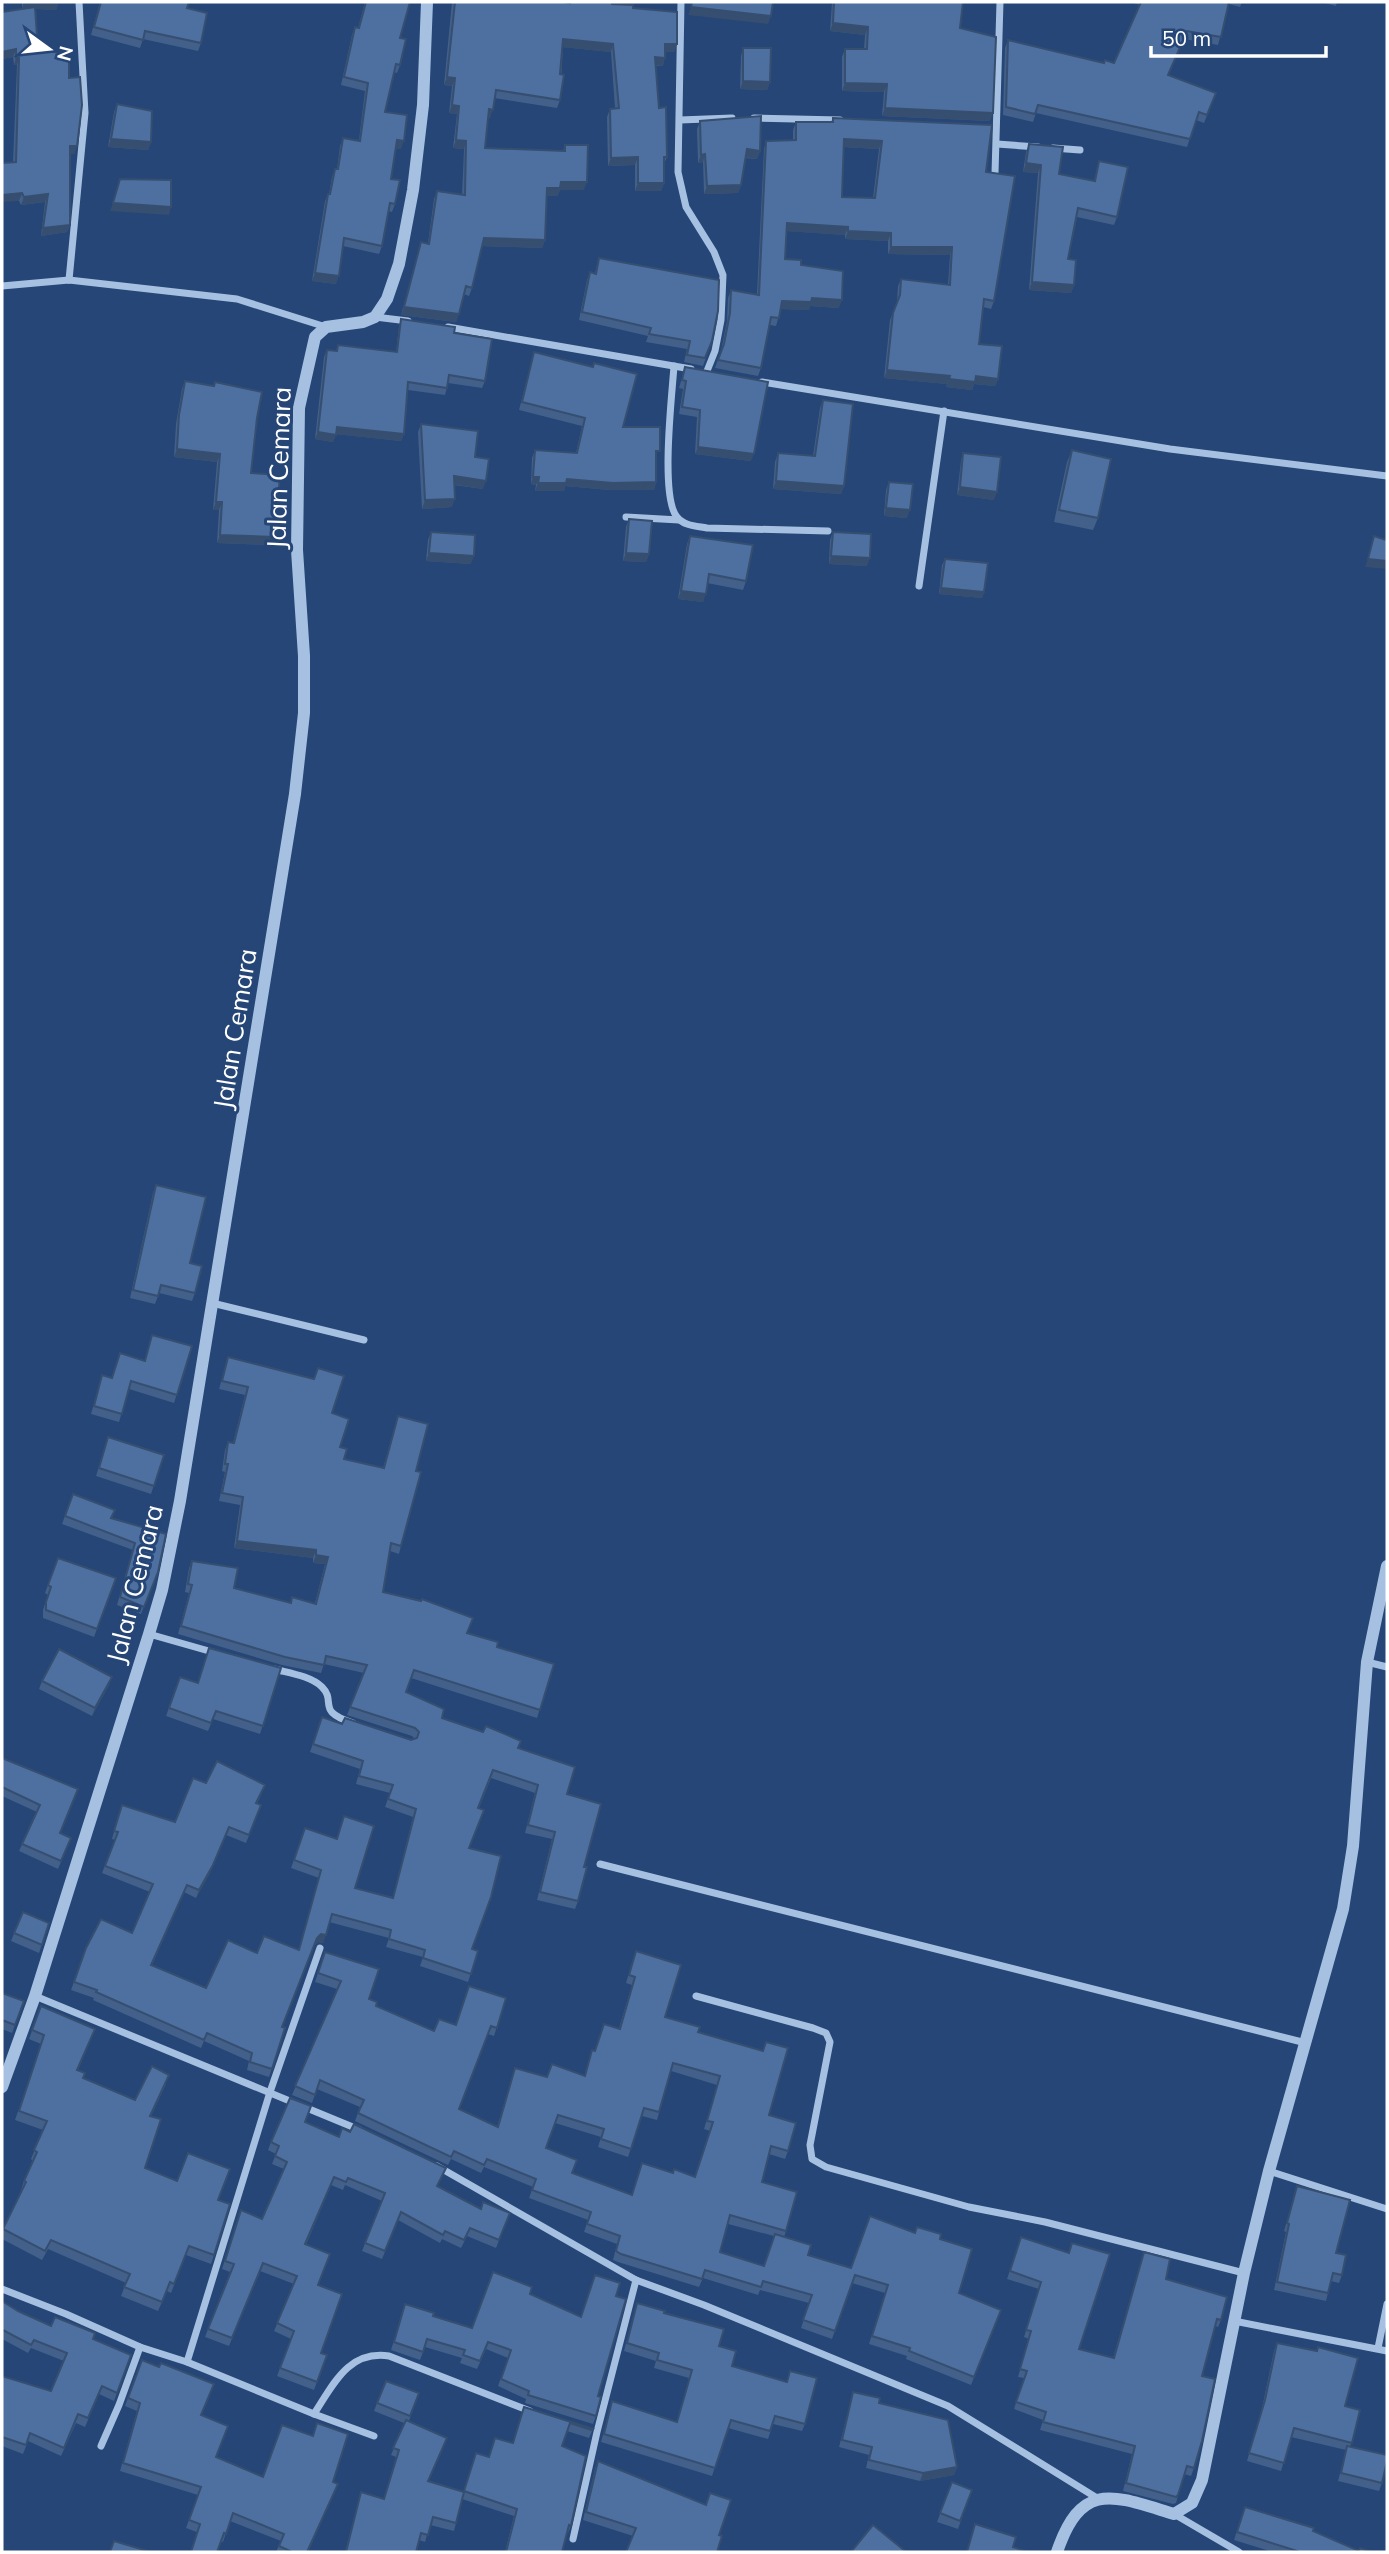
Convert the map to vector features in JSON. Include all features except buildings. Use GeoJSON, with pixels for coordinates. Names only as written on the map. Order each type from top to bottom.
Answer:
{"type":"FeatureCollection","features":[{"type":"Feature","properties":{"kind":"street"},"geometry":{"type":"LineString","coordinates":[[69,280],[85,113],[79,2]]}},
{"type":"Feature","properties":{"kind":"street"},"geometry":{"type":"LineString","coordinates":[[375,317],[387,299],[399,264],[413,190],[423,105],[427,2]]}},
{"type":"Feature","properties":{"kind":"street"},"geometry":{"type":"LineString","coordinates":[[681,2],[678,172],[686,207],[714,252],[723,275],[721,320],[715,351],[707,371]]}},
{"type":"Feature","properties":{"kind":"street"},"geometry":{"type":"LineString","coordinates":[[995,173],[1000,2]]}},
{"type":"Feature","properties":{"kind":"street"},"geometry":{"type":"LineString","coordinates":[[680,120],[735,118]]}},
{"type":"Feature","properties":{"kind":"street"},"geometry":{"type":"LineString","coordinates":[[749,118],[845,120]]}},
{"type":"Feature","properties":{"kind":"street"},"geometry":{"type":"LineString","coordinates":[[984,126],[998,127]]}},
{"type":"Feature","properties":{"kind":"street"},"geometry":{"type":"LineString","coordinates":[[997,144],[1080,150]]}},
{"type":"Feature","properties":{"kind":"street"},"geometry":{"type":"LineString","coordinates":[[2,286],[69,280],[237,299],[326,327],[363,322],[375,317],[415,322]]}},
{"type":"Feature","properties":{"kind":"street"},"geometry":{"type":"LineString","coordinates":[[441,326],[721,374]]}},
{"type":"Feature","properties":{"kind":"street","name":"Jalan Cemara"},"geometry":{"type":"LineString","coordinates":[[2,2087],[35,1996],[149,1634],[162,1590],[180,1502],[230,1202],[299,754],[304,713],[304,656],[297,550],[299,408],[316,337],[326,327]]}},
{"type":"Feature","properties":{"kind":"street"},"geometry":{"type":"LineString","coordinates":[[674,366],[669,484],[672,511],[679,520],[687,525],[707,528],[828,531]]}},
{"type":"Feature","properties":{"kind":"street"},"geometry":{"type":"LineString","coordinates":[[747,379],[1170,449],[1387,476]]}},
{"type":"Feature","properties":{"kind":"street"},"geometry":{"type":"LineString","coordinates":[[919,586],[944,411]]}},
{"type":"Feature","properties":{"kind":"street"},"geometry":{"type":"LineString","coordinates":[[626,517],[679,520]]}},
{"type":"Feature","properties":{"kind":"street"},"geometry":{"type":"LineString","coordinates":[[212,1303],[364,1340]]}},
{"type":"Feature","properties":{"kind":"street"},"geometry":{"type":"LineString","coordinates":[[1174,2514],[1192,2503],[1202,2480],[1244,2273],[1269,2171],[1343,1909],[1351,1858],[1367,1662],[1387,1566]]}},
{"type":"Feature","properties":{"kind":"street"},"geometry":{"type":"LineString","coordinates":[[149,1634],[228,1656]]}},
{"type":"Feature","properties":{"kind":"street"},"geometry":{"type":"LineString","coordinates":[[1367,1662],[1387,1667]]}},
{"type":"Feature","properties":{"kind":"street"},"geometry":{"type":"LineString","coordinates":[[268,1667],[319,1684],[326,1690],[328,1706],[332,1713],[340,1719],[363,1726]]}},
{"type":"Feature","properties":{"kind":"street"},"geometry":{"type":"LineString","coordinates":[[600,1864],[1307,2044]]}},
{"type":"Feature","properties":{"kind":"street"},"geometry":{"type":"LineString","coordinates":[[187,2362],[270,2092],[320,1948]]}},
{"type":"Feature","properties":{"kind":"street"},"geometry":{"type":"LineString","coordinates":[[35,1996],[368,2134]]}},
{"type":"Feature","properties":{"kind":"street"},"geometry":{"type":"LineString","coordinates":[[696,1996],[826,2033],[830,2042],[810,2145],[812,2159],[826,2167],[969,2207],[1045,2222],[1244,2273]]}},
{"type":"Feature","properties":{"kind":"street"},"geometry":{"type":"LineString","coordinates":[[430,2163],[636,2280],[898,2383],[948,2406],[1097,2498],[1122,2499],[1174,2514],[1239,2552]]}},
{"type":"Feature","properties":{"kind":"street"},"geometry":{"type":"LineString","coordinates":[[1269,2171],[1387,2209]]}},
{"type":"Feature","properties":{"kind":"street"},"geometry":{"type":"LineString","coordinates":[[573,2539],[636,2280]]}},
{"type":"Feature","properties":{"kind":"street"},"geometry":{"type":"LineString","coordinates":[[2,2289],[140,2347],[187,2362],[374,2436]]}},
{"type":"Feature","properties":{"kind":"street"},"geometry":{"type":"LineString","coordinates":[[1378,2348],[1387,2304]]}},
{"type":"Feature","properties":{"kind":"street"},"geometry":{"type":"LineString","coordinates":[[1234,2321],[1387,2351]]}},
{"type":"Feature","properties":{"kind":"street"},"geometry":{"type":"LineString","coordinates":[[101,2446],[140,2347]]}},
{"type":"Feature","properties":{"kind":"street"},"geometry":{"type":"LineString","coordinates":[[314,2414],[338,2377],[361,2358],[377,2354],[389,2356],[510,2405],[535,2412]]}},
{"type":"Feature","properties":{"kind":"street"},"geometry":{"type":"LineString","coordinates":[[584,2428],[597,2432]]}},
{"type":"Feature","properties":{"kind":"street"},"geometry":{"type":"LineString","coordinates":[[1056,2552],[1079,2509],[1097,2498]]}}]}
